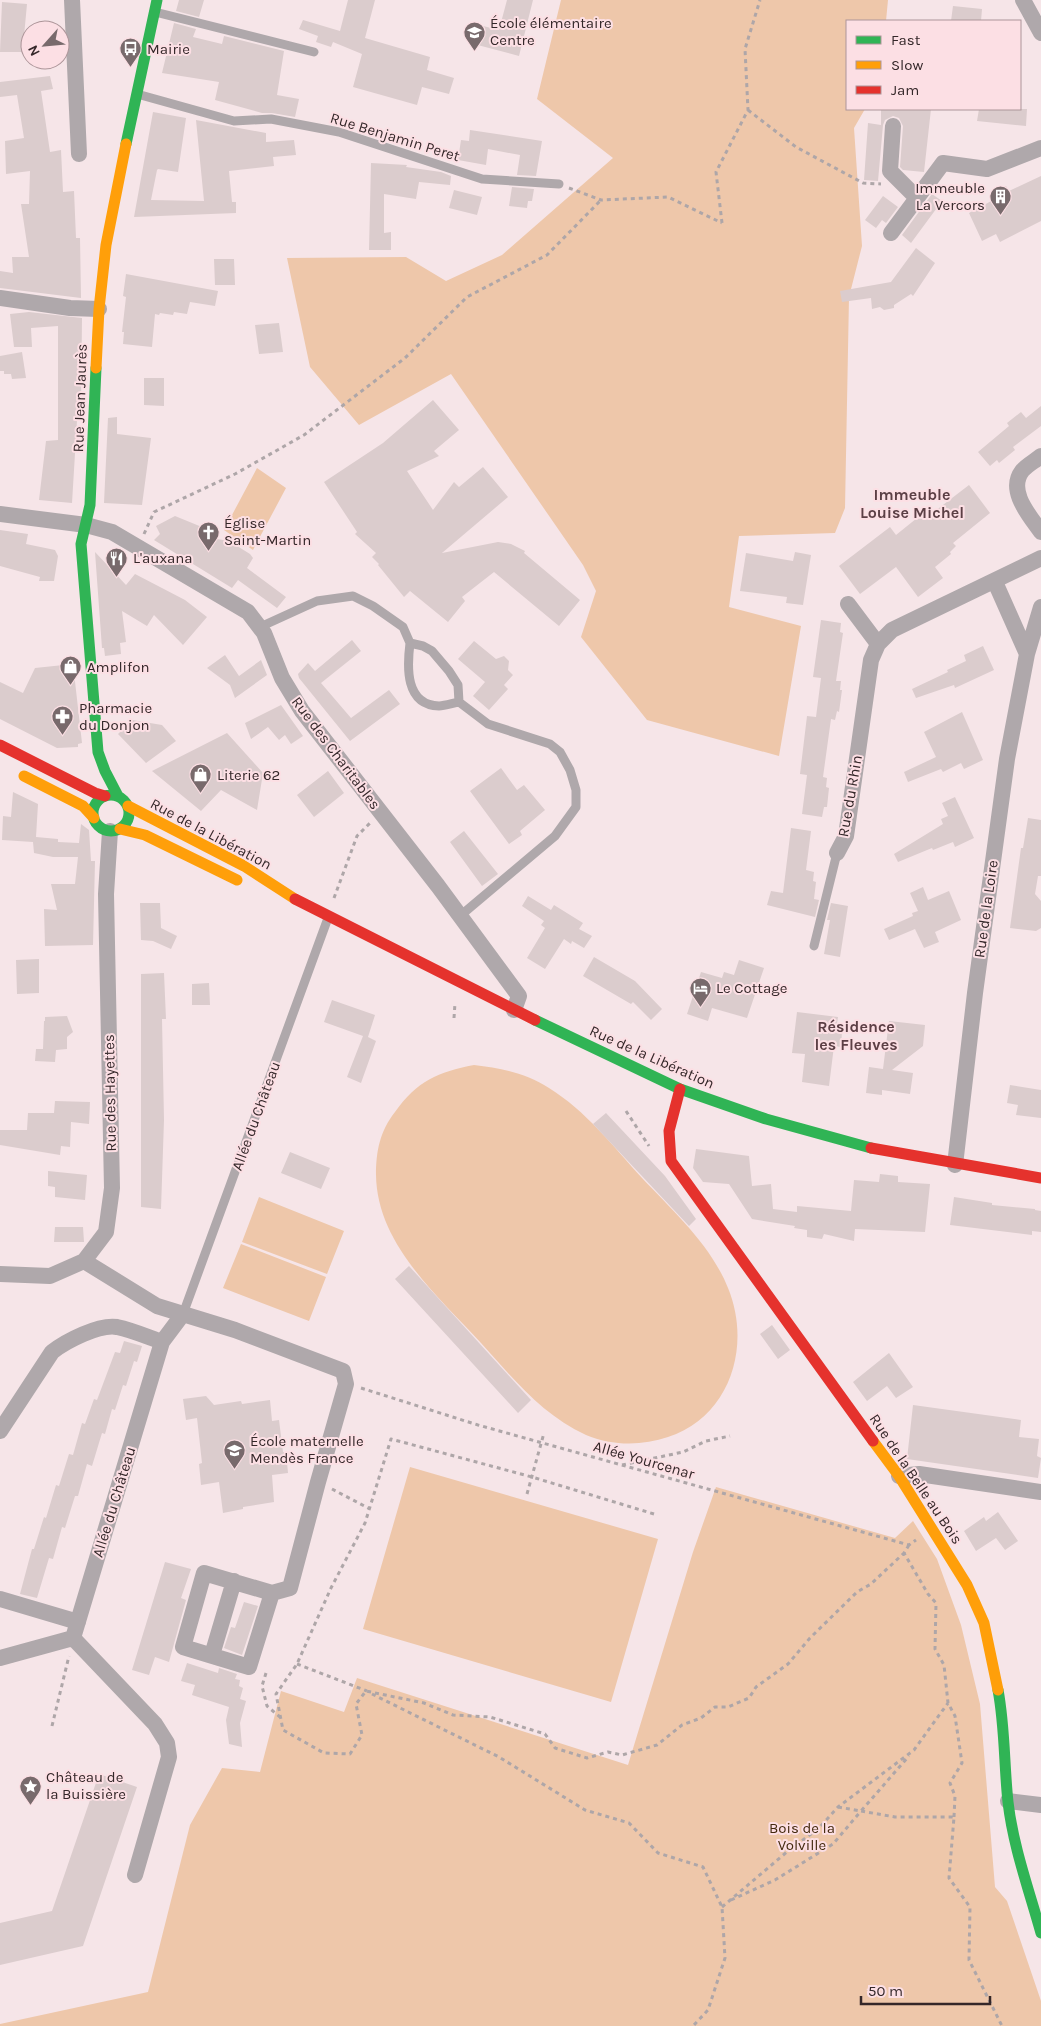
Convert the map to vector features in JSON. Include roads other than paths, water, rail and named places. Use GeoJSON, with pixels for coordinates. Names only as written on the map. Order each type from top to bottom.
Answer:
{"type":"FeatureCollection","features":[{"type":"Feature","properties":{"kind":"street"},"geometry":{"type":"LineString","coordinates":[[72,0],[79,154]]}},
{"type":"Feature","properties":{"kind":"street","name":"Rue Jean Jaurès"},"geometry":{"type":"LineString","coordinates":[[118,796],[98,752],[81,544],[90,505],[99,309],[106,245],[157,0]]}},
{"type":"Feature","properties":{"kind":"street"},"geometry":{"type":"LineString","coordinates":[[1023,0],[1041,33]]}},
{"type":"Feature","properties":{"kind":"street"},"geometry":{"type":"LineString","coordinates":[[893,126],[890,171],[917,198]]}},
{"type":"Feature","properties":{"kind":"street"},"geometry":{"type":"LineString","coordinates":[[891,233],[943,164],[987,169],[1041,148]]}},
{"type":"Feature","properties":{"kind":"street"},"geometry":{"type":"LineString","coordinates":[[0,298],[70,308],[99,309]]}},
{"type":"Feature","properties":{"kind":"street"},"geometry":{"type":"LineString","coordinates":[[1041,456],[1023,470],[1017,488],[1023,506],[1041,532]]}},
{"type":"Feature","properties":{"kind":"street","name":"Rue des Charitables"},"geometry":{"type":"LineString","coordinates":[[0,514],[86,525],[112,532],[248,612],[264,633],[282,678],[302,711],[381,812],[519,996],[514,1010]]}},
{"type":"Feature","properties":{"kind":"street"},"geometry":{"type":"LineString","coordinates":[[848,604],[878,644],[892,630],[1041,558]]}},
{"type":"Feature","properties":{"kind":"street"},"geometry":{"type":"LineString","coordinates":[[994,582],[1027,654]]}},
{"type":"Feature","properties":{"kind":"street","name":"Rue de la Loire"},"geometry":{"type":"LineString","coordinates":[[955,1165],[975,993],[1004,779],[1027,654],[1041,606]]}},
{"type":"Feature","properties":{"kind":"street","name":"Rue du Rhin"},"geometry":{"type":"LineString","coordinates":[[837,853],[846,836],[871,660],[878,644]]}},
{"type":"Feature","properties":{"kind":"street"},"geometry":{"type":"LineString","coordinates":[[0,746],[95,793],[105,796],[118,796],[128,806],[128,819],[115,830],[101,828],[83,806],[18,773]]}},
{"type":"Feature","properties":{"kind":"street"},"geometry":{"type":"LineString","coordinates":[[94,818],[95,804],[105,796]]}},
{"type":"Feature","properties":{"kind":"street","name":"Rue de la Libération"},"geometry":{"type":"LineString","coordinates":[[128,806],[244,866],[328,918],[680,1089],[824,1137],[885,1152],[1041,1178]]}},
{"type":"Feature","properties":{"kind":"street","name":"Rue de la Libération"},"geometry":{"type":"LineString","coordinates":[[115,830],[145,835],[254,887],[304,904]]}},
{"type":"Feature","properties":{"kind":"street","name":"Rue des Hayettes"},"geometry":{"type":"LineString","coordinates":[[0,1274],[50,1276],[84,1261],[106,1232],[112,1188],[106,894],[115,830]]}},
{"type":"Feature","properties":{"kind":"street","name":"Rue de la Belle au Bois"},"geometry":{"type":"LineString","coordinates":[[680,1089],[668,1131],[672,1161],[899,1476],[933,1528],[967,1586],[984,1623],[1002,1716],[1008,1801],[1012,1828],[1041,1934]]}},
{"type":"Feature","properties":{"kind":"street"},"geometry":{"type":"LineString","coordinates":[[84,1261],[157,1306],[235,1330],[343,1371],[346,1384],[290,1588],[272,1593],[204,1573],[183,1647],[250,1667],[272,1593]]}},
{"type":"Feature","properties":{"kind":"street","name":"Allée du Château"},"geometry":{"type":"LineString","coordinates":[[75,1630],[162,1342],[183,1314]]}},
{"type":"Feature","properties":{"kind":"street"},"geometry":{"type":"LineString","coordinates":[[0,1431],[52,1352],[61,1345],[86,1333],[116,1327],[162,1342]]}},
{"type":"Feature","properties":{"kind":"street"},"geometry":{"type":"LineString","coordinates":[[899,1476],[919,1474],[1041,1492]]}},
{"type":"Feature","properties":{"kind":"street"},"geometry":{"type":"LineString","coordinates":[[212,1655],[234,1581]]}},
{"type":"Feature","properties":{"kind":"street"},"geometry":{"type":"LineString","coordinates":[[0,1599],[75,1630],[142,1708],[167,1743],[169,1757],[135,1875]]}},
{"type":"Feature","properties":{"kind":"street"},"geometry":{"type":"LineString","coordinates":[[0,1658],[75,1630]]}},
{"type":"Feature","properties":{"kind":"street"},"geometry":{"type":"LineString","coordinates":[[1008,1801],[1041,1804]]}},
{"type":"Feature","properties":{"kind":"lane"},"geometry":{"type":"LineString","coordinates":[[154,12],[314,52]]}},
{"type":"Feature","properties":{"kind":"lane","name":"Rue Benjamin Peret"},"geometry":{"type":"LineString","coordinates":[[137,94],[234,121],[271,119],[339,132],[482,179],[560,184]]}},
{"type":"Feature","properties":{"kind":"lane"},"geometry":{"type":"LineString","coordinates":[[260,627],[317,600],[353,596],[373,606],[403,627],[410,643],[407,662],[411,687],[421,700],[439,706],[459,702],[488,724],[550,744],[560,752],[570,770],[576,790],[576,807],[556,836],[460,916]]}},
{"type":"Feature","properties":{"kind":"lane"},"geometry":{"type":"LineString","coordinates":[[410,643],[423,646],[432,651],[449,671],[458,684],[459,702]]}},
{"type":"Feature","properties":{"kind":"lane","name":"Rue du Rhin"},"geometry":{"type":"LineString","coordinates":[[814,946],[837,853]]}},
{"type":"Feature","properties":{"kind":"lane","name":"Allée du Château"},"geometry":{"type":"LineString","coordinates":[[183,1314],[328,918]]}},
{"type":"Feature","properties":{"kind":"place","name":"École élémentaire Centre"},"geometry":{"type":"Point","coordinates":[474,51]}},
{"type":"Feature","properties":{"kind":"place","name":"Mairie"},"geometry":{"type":"Point","coordinates":[131,68]}},
{"type":"Feature","properties":{"kind":"place","name":"Immeuble La Vercors"},"geometry":{"type":"Point","coordinates":[1001,216]}},
{"type":"Feature","properties":{"kind":"place","name":"Église Saint-Martin"},"geometry":{"type":"Point","coordinates":[208,551]}},
{"type":"Feature","properties":{"kind":"place","name":"L'auxana"},"geometry":{"type":"Point","coordinates":[117,577]}},
{"type":"Feature","properties":{"kind":"place","name":"Amplifon"},"geometry":{"type":"Point","coordinates":[71,686]}},
{"type":"Feature","properties":{"kind":"place","name":"Pharmacie du Donjon"},"geometry":{"type":"Point","coordinates":[63,736]}},
{"type":"Feature","properties":{"kind":"place","name":"Literie 62"},"geometry":{"type":"Point","coordinates":[201,794]}},
{"type":"Feature","properties":{"kind":"place","name":"Le Cottage"},"geometry":{"type":"Point","coordinates":[700,1007]}},
{"type":"Feature","properties":{"kind":"place","name":"École maternelle Mendès France"},"geometry":{"type":"Point","coordinates":[234,1469]}},
{"type":"Feature","properties":{"kind":"place","name":"Château de la Buissière"},"geometry":{"type":"Point","coordinates":[30,1805]}},
{"type":"Feature","properties":{"kind":"district","name":"Immeuble Louise Michel"},"geometry":{"type":"Point","coordinates":[912,503]}},
{"type":"Feature","properties":{"kind":"district","name":"Résidence les Fleuves"},"geometry":{"type":"Point","coordinates":[856,1035]}},
{"type":"Feature","properties":{"kind":"park label","name":"Bois de la Volville"},"geometry":{"type":"Point","coordinates":[802,1836]}}]}
